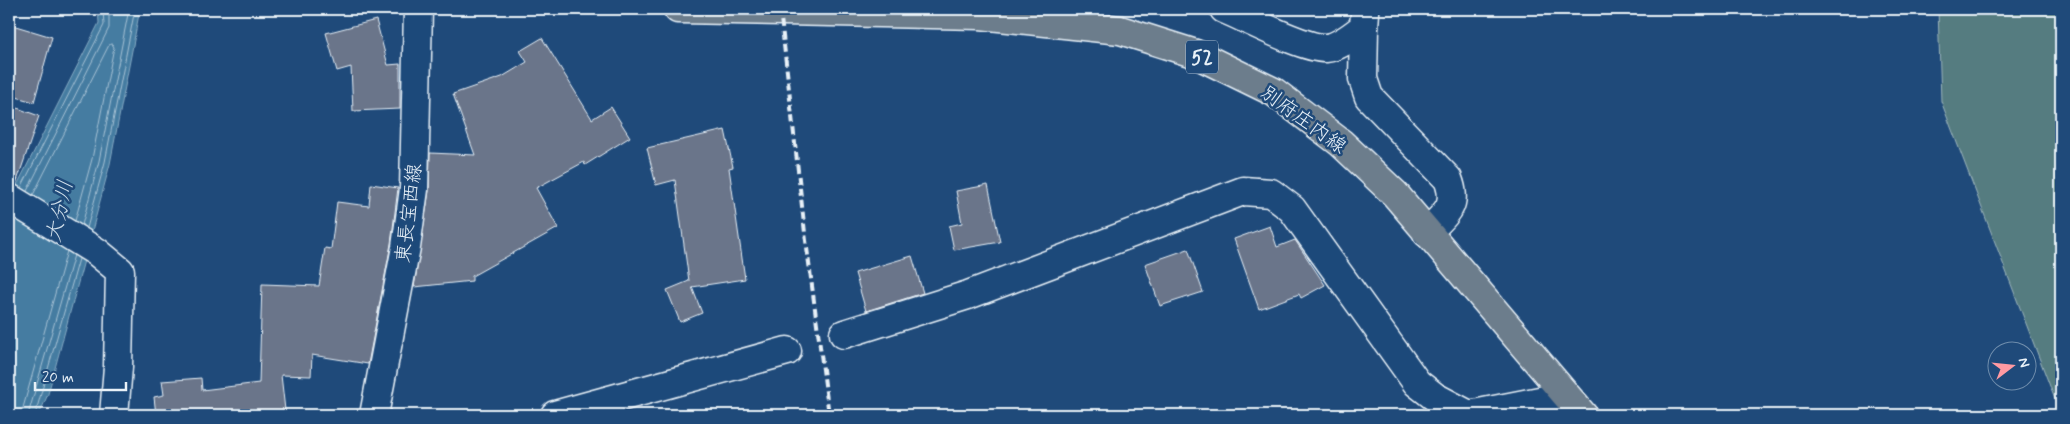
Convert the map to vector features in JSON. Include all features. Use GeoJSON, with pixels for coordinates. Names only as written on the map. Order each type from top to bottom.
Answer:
{"type":"FeatureCollection","features":[{"type":"Feature","properties":{"kind":"main road","name":"別府庄内線"},"geometry":{"type":"LineString","coordinates":[[678,9],[980,12],[1120,30],[1196,54],[1274,92],[1341,144],[1395,194],[1574,406]]}},
{"type":"Feature","properties":{"kind":"street","name":"東長宝西線"},"geometry":{"type":"LineString","coordinates":[[374,415],[406,247],[414,189],[418,9]]}},
{"type":"Feature","properties":{"kind":"street"},"geometry":{"type":"LineString","coordinates":[[1224,9],[1307,44],[1327,48],[1346,40],[1364,18]]}},
{"type":"Feature","properties":{"kind":"street"},"geometry":{"type":"LineString","coordinates":[[1364,18],[1363,79],[1369,97],[1448,179],[1453,193],[1452,205],[1427,233]]}},
{"type":"Feature","properties":{"kind":"street"},"geometry":{"type":"LineString","coordinates":[[844,334],[968,295],[1242,192],[1271,193],[1292,209],[1417,383],[1435,397],[1469,415],[1574,406]]}},
{"type":"Feature","properties":{"kind":"street"},"geometry":{"type":"LineString","coordinates":[[9,198],[97,252],[120,271],[118,367],[114,415]]}},
{"type":"Feature","properties":{"kind":"street"},"geometry":{"type":"LineString","coordinates":[[555,415],[787,351]]}},
{"type":"Feature","properties":{"kind":"green space"},"geometry":{"type":"Polygon","coordinates":[[[1938,9],[2061,9],[2061,415],[2038,355],[2038,342],[2033,342],[1941,101],[1938,9]]]}},
{"type":"Feature","properties":{"kind":"water","name":"大分川"},"geometry":{"type":"Polygon","coordinates":[[[98,9],[140,9],[110,164],[48,394],[39,415],[9,415],[9,201],[99,23],[98,9]]]}},
{"type":"Feature","properties":{"kind":"building"},"geometry":{"type":"Polygon","coordinates":[[[376,20],[388,65],[400,64],[400,109],[353,111],[351,67],[337,71],[326,33],[376,20]]]}},
{"type":"Feature","properties":{"kind":"building"},"geometry":{"type":"Polygon","coordinates":[[[9,24],[52,37],[34,102],[9,95],[9,24]]]}},
{"type":"Feature","properties":{"kind":"building"},"geometry":{"type":"Polygon","coordinates":[[[542,38],[592,119],[611,107],[630,137],[585,165],[584,162],[536,188],[558,228],[472,276],[472,281],[414,287],[429,191],[430,153],[475,155],[453,94],[502,77],[527,62],[520,51],[542,38]]]}},
{"type":"Feature","properties":{"kind":"building"},"geometry":{"type":"Polygon","coordinates":[[[9,105],[39,116],[16,184],[9,182],[9,105]]]}},
{"type":"Feature","properties":{"kind":"building"},"geometry":{"type":"Polygon","coordinates":[[[725,130],[733,167],[729,168],[745,279],[692,287],[702,313],[680,322],[667,290],[689,281],[675,180],[656,185],[647,148],[725,130]]]}},
{"type":"Feature","properties":{"kind":"building"},"geometry":{"type":"Polygon","coordinates":[[[371,184],[398,188],[391,244],[368,364],[312,355],[311,376],[281,375],[285,410],[263,413],[264,415],[218,415],[217,412],[156,415],[154,397],[164,395],[162,381],[201,378],[202,390],[259,383],[262,284],[319,286],[325,248],[331,249],[337,202],[369,206],[371,184]]]}},
{"type":"Feature","properties":{"kind":"building"},"geometry":{"type":"Polygon","coordinates":[[[988,185],[1000,242],[954,250],[949,226],[962,223],[956,191],[988,185]]]}},
{"type":"Feature","properties":{"kind":"building"},"geometry":{"type":"Polygon","coordinates":[[[1270,226],[1277,247],[1295,240],[1325,285],[1301,298],[1299,294],[1259,309],[1234,239],[1270,226]]]}},
{"type":"Feature","properties":{"kind":"building"},"geometry":{"type":"Polygon","coordinates":[[[1188,249],[1203,292],[1160,306],[1145,264],[1188,249]]]}},
{"type":"Feature","properties":{"kind":"building"},"geometry":{"type":"Polygon","coordinates":[[[912,256],[923,293],[866,311],[855,273],[912,256]]]}},
{"type":"Feature","properties":{"kind":"railway"},"geometry":{"type":"LineString","coordinates":[[780,9],[805,233],[829,415]]}}]}
